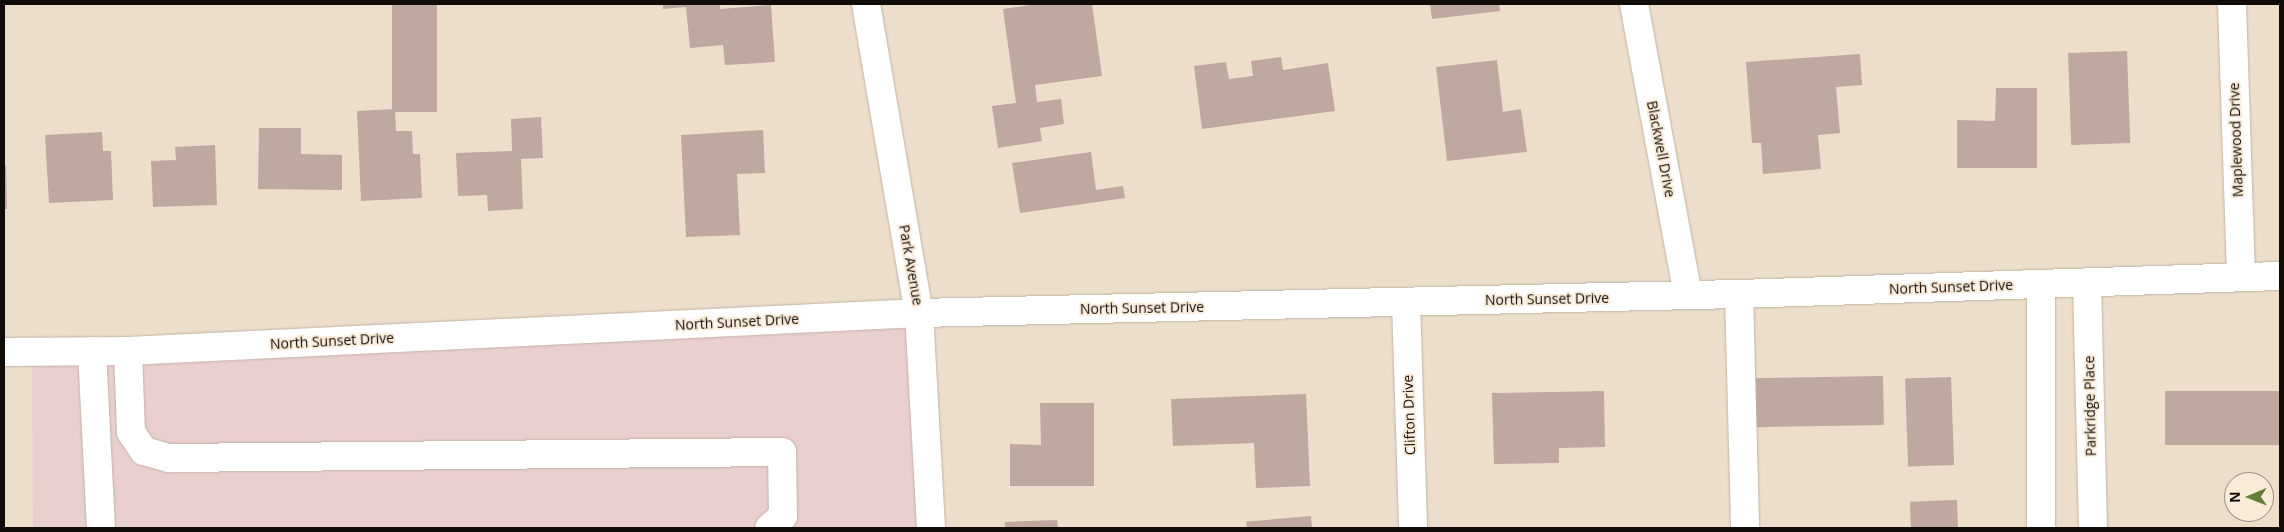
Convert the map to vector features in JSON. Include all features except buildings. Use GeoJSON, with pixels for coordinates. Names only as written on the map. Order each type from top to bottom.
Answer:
{"type":"FeatureCollection","features":[{"type":"Feature","properties":{"kind":"main road","name":"Park Avenue"},"geometry":{"type":"LineString","coordinates":[[866,4],[919,313],[930,528]]}},
{"type":"Feature","properties":{"kind":"main road","name":"Blackwell Drive"},"geometry":{"type":"LineString","coordinates":[[1634,4],[1688,295]]}},
{"type":"Feature","properties":{"kind":"main road","name":"Maplewood Drive"},"geometry":{"type":"LineString","coordinates":[[2232,4],[2241,277]]}},
{"type":"Feature","properties":{"kind":"main road","name":"North Sunset Drive"},"geometry":{"type":"LineString","coordinates":[[4,352],[128,351],[919,313],[1739,294],[2280,276]]}},
{"type":"Feature","properties":{"kind":"main road","name":"Parkridge Place"},"geometry":{"type":"LineString","coordinates":[[2087,283],[2093,528]]}},
{"type":"Feature","properties":{"kind":"main road"},"geometry":{"type":"LineString","coordinates":[[2041,284],[2041,528]]}},
{"type":"Feature","properties":{"kind":"main road"},"geometry":{"type":"LineString","coordinates":[[1739,294],[1745,528]]}},
{"type":"Feature","properties":{"kind":"main road","name":"Clifton Drive"},"geometry":{"type":"LineString","coordinates":[[1406,302],[1413,528]]}},
{"type":"Feature","properties":{"kind":"main road"},"geometry":{"type":"LineString","coordinates":[[92,351],[101,528]]}},
{"type":"Feature","properties":{"kind":"main road"},"geometry":{"type":"LineString","coordinates":[[128,351],[132,432],[144,451],[160,456],[782,452],[783,516],[769,528]]}},
{"type":"Feature","properties":{"kind":"shaded area"},"geometry":{"type":"Polygon","coordinates":[[[919,313],[931,528],[33,528],[32,352],[919,313]]]}}]}
